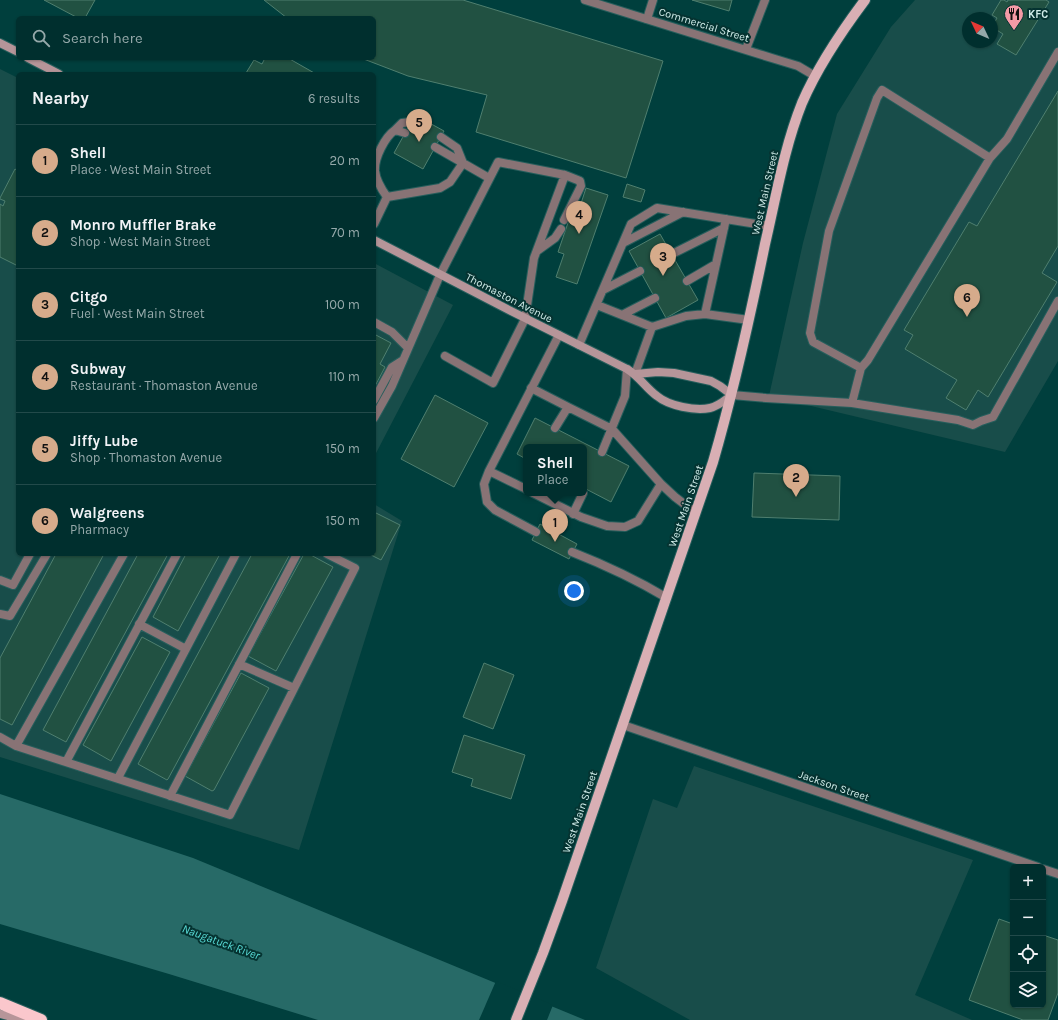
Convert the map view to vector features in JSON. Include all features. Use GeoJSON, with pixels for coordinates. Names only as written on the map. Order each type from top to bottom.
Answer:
{"type":"FeatureCollection","features":[{"type":"Feature","properties":{"kind":"highway"},"geometry":{"type":"LineString","coordinates":[[0,1003],[41,1020]]}},
{"type":"Feature","properties":{"kind":"main road","name":"West Main Street"},"geometry":{"type":"LineString","coordinates":[[516,1020],[543,954],[562,901],[713,462],[732,395],[780,176],[794,127],[802,104],[815,76],[838,38],[865,0]]}},
{"type":"Feature","properties":{"kind":"main road"},"geometry":{"type":"LineString","coordinates":[[0,43],[16,51]]}},
{"type":"Feature","properties":{"kind":"main road"},"geometry":{"type":"LineString","coordinates":[[32,60],[55,72]]}},
{"type":"Feature","properties":{"kind":"main road","name":"Thomaston Avenue"},"geometry":{"type":"LineString","coordinates":[[376,241],[525,319],[627,369],[635,374],[657,396],[674,404],[688,407],[711,408],[720,404],[732,395]]}},
{"type":"Feature","properties":{"kind":"main road"},"geometry":{"type":"LineString","coordinates":[[635,374],[658,372],[674,373],[711,381],[732,395]]}},
{"type":"Feature","properties":{"kind":"main road"},"geometry":{"type":"LineString","coordinates":[[0,1014],[24,1020]]}},
{"type":"Feature","properties":{"kind":"street","name":"Commercial Street"},"geometry":{"type":"LineString","coordinates":[[585,0],[798,66],[815,76]]}},
{"type":"Feature","properties":{"kind":"street"},"geometry":{"type":"LineString","coordinates":[[647,19],[653,0]]}},
{"type":"Feature","properties":{"kind":"street"},"geometry":{"type":"LineString","coordinates":[[746,50],[765,0]]}},
{"type":"Feature","properties":{"kind":"street"},"geometry":{"type":"LineString","coordinates":[[852,403],[861,368],[868,360],[990,158],[1007,139],[1058,52]]}},
{"type":"Feature","properties":{"kind":"street"},"geometry":{"type":"LineString","coordinates":[[861,368],[813,342],[810,333],[829,231],[877,98],[882,90],[990,158]]}},
{"type":"Feature","properties":{"kind":"street"},"geometry":{"type":"LineString","coordinates":[[376,159],[392,132],[402,123],[411,122]]}},
{"type":"Feature","properties":{"kind":"street"},"geometry":{"type":"LineString","coordinates":[[395,130],[405,133]]}},
{"type":"Feature","properties":{"kind":"street"},"geometry":{"type":"LineString","coordinates":[[441,137],[457,148],[463,163]]}},
{"type":"Feature","properties":{"kind":"street"},"geometry":{"type":"LineString","coordinates":[[435,147],[490,178]]}},
{"type":"Feature","properties":{"kind":"street"},"geometry":{"type":"LineString","coordinates":[[376,414],[392,386],[440,275],[498,162],[565,175],[580,181],[581,186],[564,220]]}},
{"type":"Feature","properties":{"kind":"street"},"geometry":{"type":"LineString","coordinates":[[386,197],[440,188],[450,182],[463,163]]}},
{"type":"Feature","properties":{"kind":"street"},"geometry":{"type":"LineString","coordinates":[[376,174],[386,197],[376,220]]}},
{"type":"Feature","properties":{"kind":"street"},"geometry":{"type":"LineString","coordinates":[[445,356],[492,383],[525,319],[534,258],[565,175]]}},
{"type":"Feature","properties":{"kind":"street"},"geometry":{"type":"LineString","coordinates":[[579,345],[632,224],[656,208],[769,226]]}},
{"type":"Feature","properties":{"kind":"street"},"geometry":{"type":"LineString","coordinates":[[623,243],[683,212]]}},
{"type":"Feature","properties":{"kind":"street"},"geometry":{"type":"LineString","coordinates":[[705,314],[726,219]]}},
{"type":"Feature","properties":{"kind":"street"},"geometry":{"type":"LineString","coordinates":[[672,254],[724,228]]}},
{"type":"Feature","properties":{"kind":"street"},"geometry":{"type":"LineString","coordinates":[[537,251],[555,238],[561,229]]}},
{"type":"Feature","properties":{"kind":"street"},"geometry":{"type":"LineString","coordinates":[[687,281],[716,264]]}},
{"type":"Feature","properties":{"kind":"street"},"geometry":{"type":"LineString","coordinates":[[603,290],[640,271]]}},
{"type":"Feature","properties":{"kind":"street"},"geometry":{"type":"LineString","coordinates":[[622,315],[655,298]]}},
{"type":"Feature","properties":{"kind":"street"},"geometry":{"type":"LineString","coordinates":[[732,395],[852,403],[958,420],[973,425],[993,417],[1058,301]]}},
{"type":"Feature","properties":{"kind":"street"},"geometry":{"type":"LineString","coordinates":[[597,305],[652,327],[686,316],[705,314],[749,320]]}},
{"type":"Feature","properties":{"kind":"street"},"geometry":{"type":"LineString","coordinates":[[376,323],[392,332],[408,348]]}},
{"type":"Feature","properties":{"kind":"street"},"geometry":{"type":"LineString","coordinates":[[635,374],[652,327]]}},
{"type":"Feature","properties":{"kind":"street"},"geometry":{"type":"LineString","coordinates":[[536,532],[495,510],[487,502],[484,484],[489,471],[559,335]]}},
{"type":"Feature","properties":{"kind":"street"},"geometry":{"type":"LineString","coordinates":[[376,396],[392,367],[403,360]]}},
{"type":"Feature","properties":{"kind":"street"},"geometry":{"type":"LineString","coordinates":[[602,452],[625,396],[627,369]]}},
{"type":"Feature","properties":{"kind":"street"},"geometry":{"type":"LineString","coordinates":[[531,388],[612,429],[661,484],[696,513]]}},
{"type":"Feature","properties":{"kind":"street"},"geometry":{"type":"LineString","coordinates":[[554,428],[568,407]]}},
{"type":"Feature","properties":{"kind":"street"},"geometry":{"type":"LineString","coordinates":[[489,471],[523,488]]}},
{"type":"Feature","properties":{"kind":"street"},"geometry":{"type":"LineString","coordinates":[[539,496],[581,517],[607,526],[625,527],[638,521],[661,484]]}},
{"type":"Feature","properties":{"kind":"street"},"geometry":{"type":"LineString","coordinates":[[573,514],[582,496]]}},
{"type":"Feature","properties":{"kind":"street"},"geometry":{"type":"LineString","coordinates":[[572,552],[638,581],[667,598]]}},
{"type":"Feature","properties":{"kind":"street"},"geometry":{"type":"LineString","coordinates":[[0,580],[13,585],[29,556]]}},
{"type":"Feature","properties":{"kind":"street"},"geometry":{"type":"LineString","coordinates":[[0,614],[10,616],[46,556]]}},
{"type":"Feature","properties":{"kind":"street"},"geometry":{"type":"LineString","coordinates":[[16,746],[123,556]]}},
{"type":"Feature","properties":{"kind":"street"},"geometry":{"type":"LineString","coordinates":[[66,762],[176,556]]}},
{"type":"Feature","properties":{"kind":"street"},"geometry":{"type":"LineString","coordinates":[[118,778],[235,556]]}},
{"type":"Feature","properties":{"kind":"street"},"geometry":{"type":"LineString","coordinates":[[170,796],[296,556]]}},
{"type":"Feature","properties":{"kind":"street"},"geometry":{"type":"LineString","coordinates":[[0,737],[16,746],[230,815],[355,568],[331,556]]}},
{"type":"Feature","properties":{"kind":"street"},"geometry":{"type":"LineString","coordinates":[[139,624],[186,649]]}},
{"type":"Feature","properties":{"kind":"street"},"geometry":{"type":"LineString","coordinates":[[239,664],[294,688]]}},
{"type":"Feature","properties":{"kind":"street","name":"Jackson Street"},"geometry":{"type":"LineString","coordinates":[[623,725],[1029,864]]}},
{"type":"Feature","properties":{"kind":"street"},"geometry":{"type":"LineString","coordinates":[[1046,870],[1058,874]]}},
{"type":"Feature","properties":{"kind":"shaded area"},"geometry":{"type":"Polygon","coordinates":[[[915,0],[1058,0],[1058,361],[1005,452],[769,396],[803,243],[837,114],[891,27],[915,0]]]}},
{"type":"Feature","properties":{"kind":"shaded area"},"geometry":{"type":"Polygon","coordinates":[[[0,69],[16,77],[16,556],[376,556],[376,505],[402,521],[299,850],[0,757],[0,69]]]}},
{"type":"Feature","properties":{"kind":"shaded area"},"geometry":{"type":"Polygon","coordinates":[[[376,264],[453,305],[376,453],[376,264]]]}},
{"type":"Feature","properties":{"kind":"shaded area"},"geometry":{"type":"Polygon","coordinates":[[[694,766],[973,860],[915,995],[972,1020],[690,1020],[596,968],[653,799],[677,808],[694,766]]]}},
{"type":"Feature","properties":{"kind":"water","name":"Naugatuck River"},"geometry":{"type":"Polygon","coordinates":[[[0,794],[193,858],[585,1020],[318,1020],[0,924],[0,794]]]}},
{"type":"Feature","properties":{"kind":"pier"},"geometry":{"type":"Polygon","coordinates":[[[496,981],[553,1005],[547,1020],[479,1020],[496,981]]]}},
{"type":"Feature","properties":{"kind":"building"},"geometry":{"type":"Polygon","coordinates":[[[44,0],[95,0],[86,16],[74,16],[44,0]]]}},
{"type":"Feature","properties":{"kind":"building"},"geometry":{"type":"Polygon","coordinates":[[[264,0],[463,0],[663,61],[626,178],[476,132],[487,95],[408,76],[366,60],[376,60],[376,16],[284,16],[264,0]]]}},
{"type":"Feature","properties":{"kind":"building"},"geometry":{"type":"Polygon","coordinates":[[[692,0],[732,0],[729,11],[692,0]]]}},
{"type":"Feature","properties":{"kind":"building","name":"KFC"},"geometry":{"type":"Polygon","coordinates":[[[1001,0],[1007,2],[1008,0],[1046,0],[1049,2],[1016,55],[998,45],[1003,34],[998,31],[998,12],[994,12],[1001,0]]]}},
{"type":"Feature","properties":{"kind":"building"},"geometry":{"type":"Polygon","coordinates":[[[254,60],[262,64],[264,60],[292,60],[312,72],[247,72],[254,60]]]}},
{"type":"Feature","properties":{"kind":"building"},"geometry":{"type":"Polygon","coordinates":[[[1058,91],[1058,246],[1042,273],[1057,282],[988,397],[978,390],[966,410],[946,398],[957,380],[905,349],[913,335],[904,330],[969,222],[977,226],[1058,91]]]}},
{"type":"Feature","properties":{"kind":"building"},"geometry":{"type":"Polygon","coordinates":[[[415,115],[444,131],[423,169],[394,153],[415,115]]]}},
{"type":"Feature","properties":{"kind":"building"},"geometry":{"type":"Polygon","coordinates":[[[15,169],[16,265],[0,257],[0,204],[3,206],[5,201],[0,198],[15,169]]]}},
{"type":"Feature","properties":{"kind":"building"},"geometry":{"type":"Polygon","coordinates":[[[627,184],[645,190],[641,202],[623,197],[627,184]]]}},
{"type":"Feature","properties":{"kind":"building"},"geometry":{"type":"Polygon","coordinates":[[[586,188],[608,195],[577,284],[556,277],[564,254],[558,252],[571,214],[577,216],[586,188]]]}},
{"type":"Feature","properties":{"kind":"building"},"geometry":{"type":"Polygon","coordinates":[[[660,234],[698,300],[666,318],[629,251],[660,234]]]}},
{"type":"Feature","properties":{"kind":"building"},"geometry":{"type":"Polygon","coordinates":[[[376,335],[391,343],[380,364],[385,367],[376,384],[376,335]]]}},
{"type":"Feature","properties":{"kind":"building"},"geometry":{"type":"Polygon","coordinates":[[[435,395],[488,423],[454,487],[401,459],[435,395]]]}},
{"type":"Feature","properties":{"kind":"building"},"geometry":{"type":"Polygon","coordinates":[[[535,418],[586,444],[523,444],[523,457],[517,454],[535,418]]]}},
{"type":"Feature","properties":{"kind":"building"},"geometry":{"type":"Polygon","coordinates":[[[587,445],[629,466],[611,502],[587,490],[587,445]]]}},
{"type":"Feature","properties":{"kind":"building"},"geometry":{"type":"Polygon","coordinates":[[[754,473],[840,476],[839,520],[752,517],[754,473]]]}},
{"type":"Feature","properties":{"kind":"building"},"geometry":{"type":"Polygon","coordinates":[[[376,513],[400,525],[381,560],[373,556],[376,556],[376,513]]]}},
{"type":"Feature","properties":{"kind":"building"},"geometry":{"type":"Polygon","coordinates":[[[540,524],[577,544],[569,559],[532,540],[540,524]]]}},
{"type":"Feature","properties":{"kind":"building"},"geometry":{"type":"Polygon","coordinates":[[[55,556],[103,556],[12,725],[0,719],[0,658],[55,556]]]}},
{"type":"Feature","properties":{"kind":"building"},"geometry":{"type":"Polygon","coordinates":[[[137,556],[167,556],[66,742],[43,730],[137,556]]]}},
{"type":"Feature","properties":{"kind":"building"},"geometry":{"type":"Polygon","coordinates":[[[185,556],[219,556],[178,631],[153,617],[185,556]]]}},
{"type":"Feature","properties":{"kind":"building"},"geometry":{"type":"Polygon","coordinates":[[[251,556],[289,556],[168,779],[167,780],[138,764],[251,556]]]}},
{"type":"Feature","properties":{"kind":"building"},"geometry":{"type":"Polygon","coordinates":[[[303,556],[313,556],[333,567],[276,671],[248,656],[303,556]]]}},
{"type":"Feature","properties":{"kind":"building"},"geometry":{"type":"Polygon","coordinates":[[[142,637],[170,652],[111,761],[83,745],[142,637]]]}},
{"type":"Feature","properties":{"kind":"building"},"geometry":{"type":"Polygon","coordinates":[[[484,663],[514,675],[493,729],[463,717],[484,663]]]}},
{"type":"Feature","properties":{"kind":"building"},"geometry":{"type":"Polygon","coordinates":[[[241,673],[269,688],[214,790],[212,791],[185,776],[241,673]]]}},
{"type":"Feature","properties":{"kind":"building"},"geometry":{"type":"Polygon","coordinates":[[[464,735],[525,755],[511,799],[471,786],[473,779],[452,772],[464,735]]]}},
{"type":"Feature","properties":{"kind":"building"},"geometry":{"type":"Polygon","coordinates":[[[999,919],[1010,923],[1010,1008],[1046,1008],[1046,936],[1058,940],[1058,993],[1048,1020],[1023,1020],[969,1000],[999,919]]]}},
{"type":"Feature","properties":{"kind":"place","name":"KFC"},"geometry":{"type":"Point","coordinates":[1014,31]}},
{"type":"Feature","properties":{"kind":"place","name":"Jiffy Lube"},"geometry":{"type":"Point","coordinates":[419,142]}},
{"type":"Feature","properties":{"kind":"place","name":"Subway"},"geometry":{"type":"Point","coordinates":[579,234]}},
{"type":"Feature","properties":{"kind":"place","name":"Citgo"},"geometry":{"type":"Point","coordinates":[663,276]}},
{"type":"Feature","properties":{"kind":"place","name":"Walgreens"},"geometry":{"type":"Point","coordinates":[967,317]}},
{"type":"Feature","properties":{"kind":"place","name":"Monro Muffler Brake"},"geometry":{"type":"Point","coordinates":[796,497]}},
{"type":"Feature","properties":{"kind":"place","name":"Shell"},"geometry":{"type":"Point","coordinates":[555,542]}}]}
